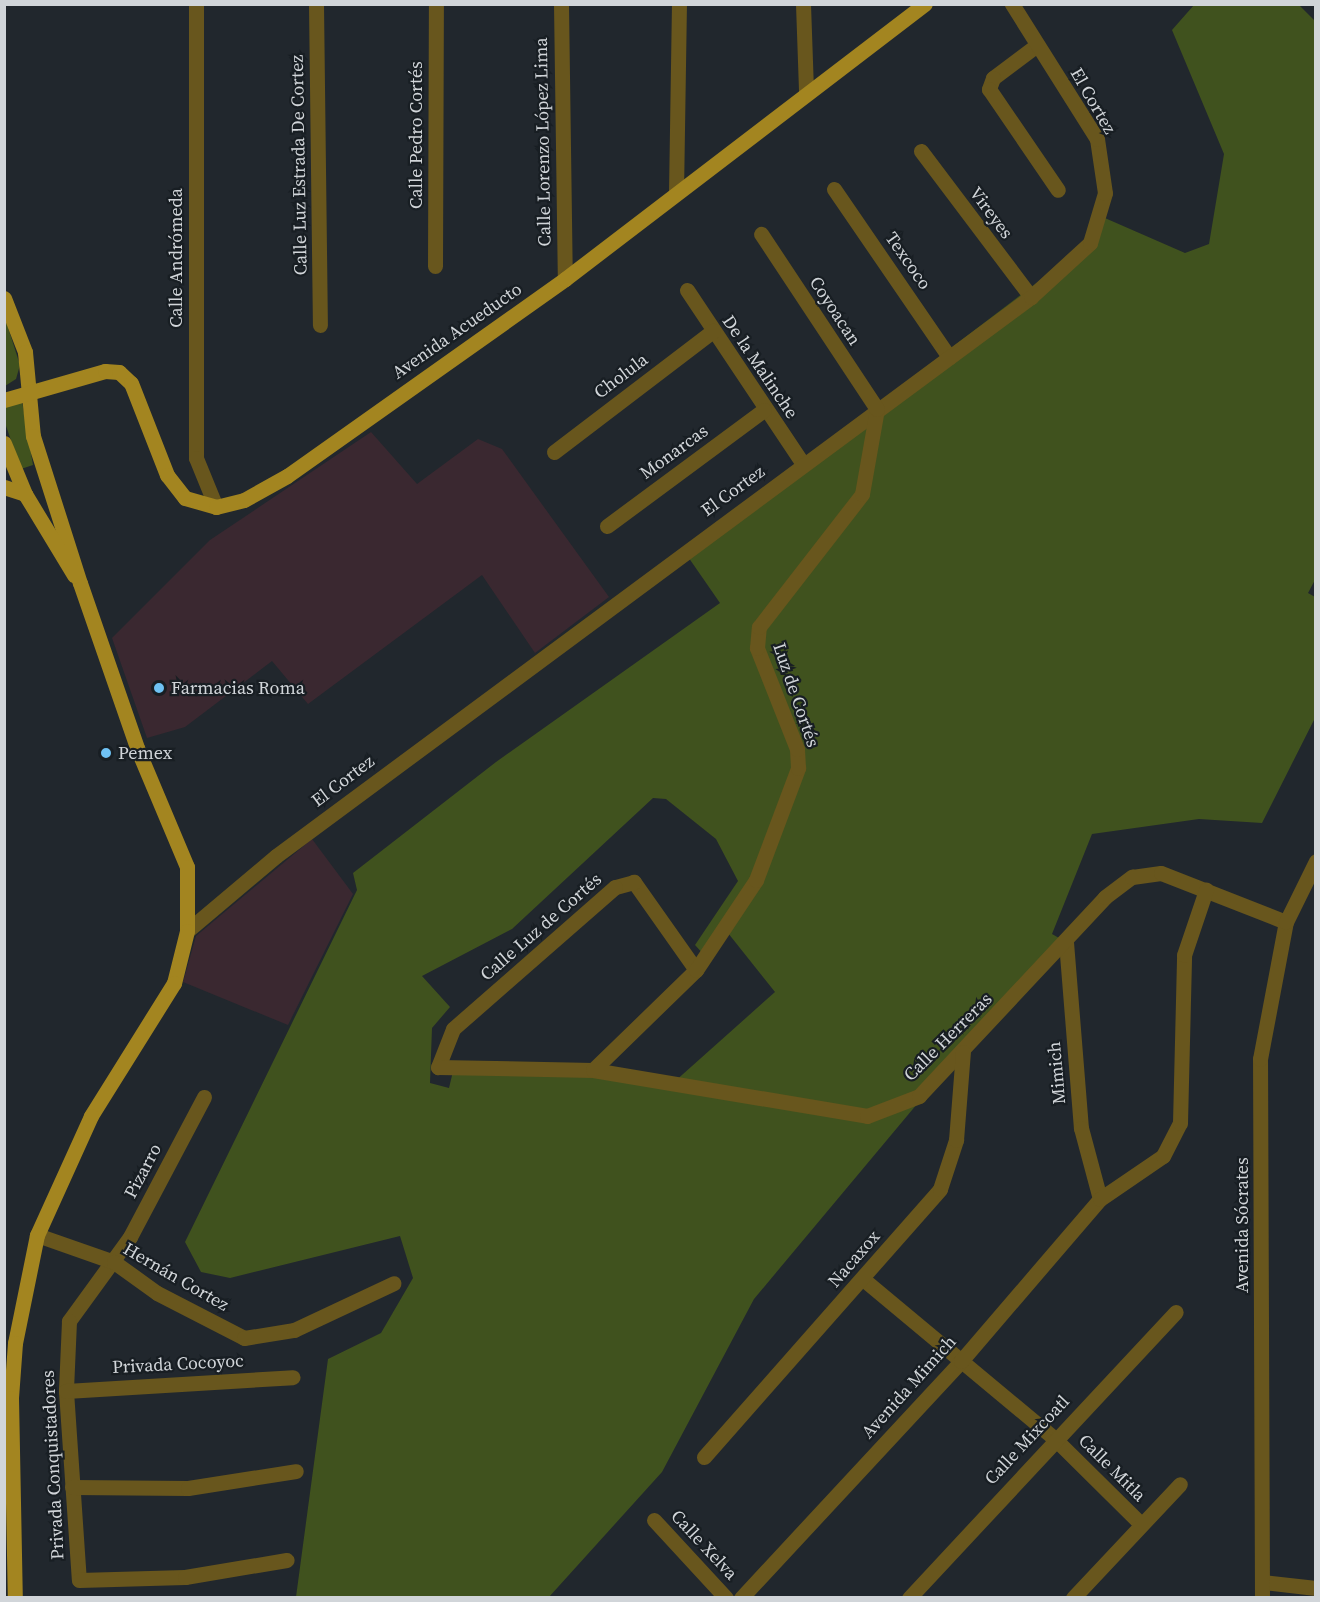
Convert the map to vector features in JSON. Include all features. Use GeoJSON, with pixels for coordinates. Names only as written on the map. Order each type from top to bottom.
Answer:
{"type":"FeatureCollection","features":[{"type":"Feature","properties":{"kind":"main road","name":"Avenida Acueducto"},"geometry":{"type":"LineString","coordinates":[[216,507],[244,500],[287,476],[565,279],[806,91],[925,4]]}},
{"type":"Feature","properties":{"kind":"main road"},"geometry":{"type":"LineString","coordinates":[[6,303],[25,352],[33,436],[80,583],[137,748],[187,867],[188,931],[174,983],[91,1116],[37,1235],[15,1343],[8,1558],[15,1598]]}},
{"type":"Feature","properties":{"kind":"main road"},"geometry":{"type":"LineString","coordinates":[[4,400],[105,371],[119,372],[131,383],[167,475],[184,498],[216,507]]}},
{"type":"Feature","properties":{"kind":"main road"},"geometry":{"type":"LineString","coordinates":[[4,443],[25,494],[80,583]]}},
{"type":"Feature","properties":{"kind":"main road"},"geometry":{"type":"LineString","coordinates":[[4,487],[25,494]]}},
{"type":"Feature","properties":{"kind":"street","name":"Calle Andrómeda"},"geometry":{"type":"LineString","coordinates":[[196,4],[196,458],[216,507]]}},
{"type":"Feature","properties":{"kind":"street","name":"Calle Luz Estrada De Cortez"},"geometry":{"type":"LineString","coordinates":[[316,4],[320,325]]}},
{"type":"Feature","properties":{"kind":"street","name":"Calle Pedro Cortés"},"geometry":{"type":"LineString","coordinates":[[435,266],[436,4]]}},
{"type":"Feature","properties":{"kind":"street","name":"Calle Lorenzo López Lima"},"geometry":{"type":"LineString","coordinates":[[561,4],[565,279]]}},
{"type":"Feature","properties":{"kind":"street"},"geometry":{"type":"LineString","coordinates":[[676,192],[679,4]]}},
{"type":"Feature","properties":{"kind":"street"},"geometry":{"type":"LineString","coordinates":[[804,4],[806,91]]}},
{"type":"Feature","properties":{"kind":"street","name":"El Cortez"},"geometry":{"type":"LineString","coordinates":[[188,931],[256,870],[1031,297],[1090,243],[1105,193],[1097,139],[1012,4]]}},
{"type":"Feature","properties":{"kind":"street"},"geometry":{"type":"LineString","coordinates":[[1037,45],[993,78],[989,89],[1058,189]]}},
{"type":"Feature","properties":{"kind":"street","name":"Vireyes"},"geometry":{"type":"LineString","coordinates":[[921,151],[1031,297]]}},
{"type":"Feature","properties":{"kind":"street","name":"Texcoco"},"geometry":{"type":"LineString","coordinates":[[834,189],[949,357]]}},
{"type":"Feature","properties":{"kind":"street","name":"Coyoacan"},"geometry":{"type":"LineString","coordinates":[[761,234],[877,409]]}},
{"type":"Feature","properties":{"kind":"street","name":"De la Malinche"},"geometry":{"type":"LineString","coordinates":[[687,290],[764,410],[803,464]]}},
{"type":"Feature","properties":{"kind":"street","name":"Cholula"},"geometry":{"type":"LineString","coordinates":[[554,452],[713,331]]}},
{"type":"Feature","properties":{"kind":"street","name":"Luz de Cortés"},"geometry":{"type":"LineString","coordinates":[[593,1070],[696,970],[756,880],[798,768],[797,749],[757,648],[759,627],[862,494],[877,409]]}},
{"type":"Feature","properties":{"kind":"street","name":"Monarcas"},"geometry":{"type":"LineString","coordinates":[[606,526],[764,410]]}},
{"type":"Feature","properties":{"kind":"street","name":"Avenida Sócrates"},"geometry":{"type":"LineString","coordinates":[[1263,1598],[1260,1059],[1286,922],[1316,861]]}},
{"type":"Feature","properties":{"kind":"street","name":"Calle Herreras"},"geometry":{"type":"LineString","coordinates":[[438,1067],[593,1070],[867,1116],[919,1096],[1066,942],[1105,897],[1132,877],[1161,873],[1286,922]]}},
{"type":"Feature","properties":{"kind":"street","name":"Calle Luz de Cortés"},"geometry":{"type":"LineString","coordinates":[[438,1067],[453,1029],[615,887],[634,882],[696,970]]}},
{"type":"Feature","properties":{"kind":"street","name":"Avenida Mimich"},"geometry":{"type":"LineString","coordinates":[[741,1598],[960,1361],[1100,1199],[1163,1156],[1180,1123],[1184,955],[1206,890]]}},
{"type":"Feature","properties":{"kind":"street","name":"Mimich"},"geometry":{"type":"LineString","coordinates":[[1066,942],[1081,1128],[1100,1199]]}},
{"type":"Feature","properties":{"kind":"street","name":"Nacaxox"},"geometry":{"type":"LineString","coordinates":[[704,1456],[863,1279],[940,1189],[956,1140],[963,1052]]}},
{"type":"Feature","properties":{"kind":"street","name":"Pizarro"},"geometry":{"type":"LineString","coordinates":[[114,1262],[204,1097]]}},
{"type":"Feature","properties":{"kind":"street","name":"Hernán Cortez"},"geometry":{"type":"LineString","coordinates":[[37,1235],[114,1262],[157,1293],[244,1338],[294,1330],[394,1282]]}},
{"type":"Feature","properties":{"kind":"street","name":"Privada Conquistadores"},"geometry":{"type":"LineString","coordinates":[[114,1262],[69,1321],[66,1391],[79,1580],[185,1577],[287,1560]]}},
{"type":"Feature","properties":{"kind":"street","name":"Calle Mitla"},"geometry":{"type":"LineString","coordinates":[[863,1279],[1055,1439],[1141,1524]]}},
{"type":"Feature","properties":{"kind":"street","name":"Calle Mixcoatl"},"geometry":{"type":"LineString","coordinates":[[909,1598],[1176,1312]]}},
{"type":"Feature","properties":{"kind":"street","name":"Privada Cocoyoc"},"geometry":{"type":"LineString","coordinates":[[66,1391],[293,1377]]}},
{"type":"Feature","properties":{"kind":"street"},"geometry":{"type":"LineString","coordinates":[[72,1487],[188,1488],[296,1471]]}},
{"type":"Feature","properties":{"kind":"street"},"geometry":{"type":"LineString","coordinates":[[1073,1598],[1180,1484]]}},
{"type":"Feature","properties":{"kind":"street","name":"Calle Xelva"},"geometry":{"type":"LineString","coordinates":[[654,1520],[726,1598]]}},
{"type":"Feature","properties":{"kind":"street"},"geometry":{"type":"LineString","coordinates":[[1263,1582],[1316,1588]]}},
{"type":"Feature","properties":{"kind":"shaded area"},"geometry":{"type":"Polygon","coordinates":[[[371,432],[417,484],[478,439],[502,449],[609,597],[535,653],[482,575],[308,704],[272,661],[185,727],[147,738],[112,638],[210,540],[371,432]]]}},
{"type":"Feature","properties":{"kind":"shaded area"},"geometry":{"type":"Polygon","coordinates":[[[312,839],[353,894],[288,1025],[183,982],[196,936],[312,839]]]}},
{"type":"Feature","properties":{"kind":"green space"},"geometry":{"type":"Polygon","coordinates":[[[1194,5],[1299,5],[1316,22],[1316,578],[1308,593],[1315,597],[1316,716],[1262,823],[1199,819],[1092,834],[1052,934],[1066,942],[948,1067],[754,1299],[662,1472],[549,1597],[296,1597],[328,1359],[381,1333],[413,1278],[400,1236],[230,1278],[201,1272],[185,1242],[357,890],[353,873],[496,762],[720,603],[684,551],[1089,243],[1098,215],[1185,253],[1209,244],[1224,154],[1172,30],[1194,5]],[[653,798],[512,929],[422,976],[450,1007],[432,1028],[430,1083],[449,1088],[454,1067],[673,1083],[775,992],[724,928],[705,956],[695,945],[738,881],[716,839],[666,799],[653,798]]]}},
{"type":"Feature","properties":{"kind":"green space"},"geometry":{"type":"Polygon","coordinates":[[[4,315],[20,365],[16,379],[5,386],[4,315]]]}},
{"type":"Feature","properties":{"kind":"green space"},"geometry":{"type":"Polygon","coordinates":[[[22,401],[33,465],[21,469],[5,423],[4,407],[22,401]]]}},
{"type":"Feature","properties":{"kind":"place","name":"Farmacias Roma"},"geometry":{"type":"Point","coordinates":[159,688]}},
{"type":"Feature","properties":{"kind":"place","name":"Pemex"},"geometry":{"type":"Point","coordinates":[106,753]}}]}
